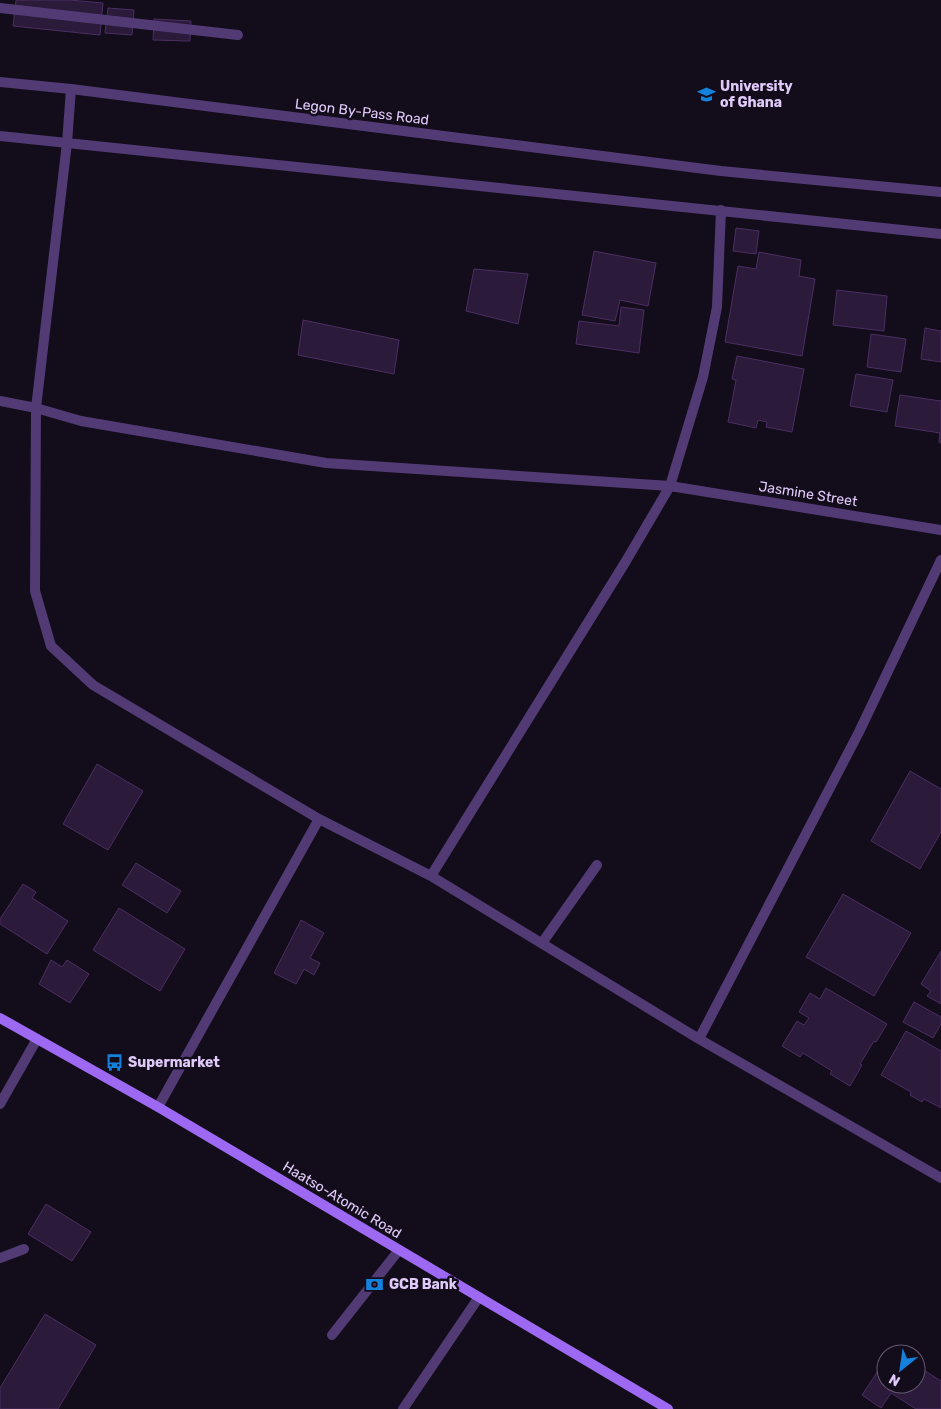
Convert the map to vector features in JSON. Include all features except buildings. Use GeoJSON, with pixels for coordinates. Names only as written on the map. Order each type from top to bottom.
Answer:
{"type":"FeatureCollection","features":[{"type":"Feature","properties":{"kind":"main road","name":"Haatso-Atomic Road"},"geometry":{"type":"LineString","coordinates":[[0,1018],[158,1107],[668,1409]]}},
{"type":"Feature","properties":{"kind":"street"},"geometry":{"type":"LineString","coordinates":[[0,8],[238,35]]}},
{"type":"Feature","properties":{"kind":"street","name":"Legon By-Pass Road"},"geometry":{"type":"LineString","coordinates":[[0,82],[71,89],[721,171],[941,192]]}},
{"type":"Feature","properties":{"kind":"street"},"geometry":{"type":"LineString","coordinates":[[71,89],[67,143],[36,408],[35,591],[51,646],[93,685],[319,820],[431,876],[699,1039],[941,1178]]}},
{"type":"Feature","properties":{"kind":"street"},"geometry":{"type":"LineString","coordinates":[[0,136],[941,234]]}},
{"type":"Feature","properties":{"kind":"street"},"geometry":{"type":"LineString","coordinates":[[431,876],[621,569],[670,486],[703,377],[717,308],[721,210]]}},
{"type":"Feature","properties":{"kind":"street","name":"Jasmine Street"},"geometry":{"type":"LineString","coordinates":[[0,400],[81,421],[326,463],[670,486],[941,530]]}},
{"type":"Feature","properties":{"kind":"street"},"geometry":{"type":"LineString","coordinates":[[699,1039],[859,732],[941,560]]}},
{"type":"Feature","properties":{"kind":"street"},"geometry":{"type":"LineString","coordinates":[[158,1107],[319,820]]}},
{"type":"Feature","properties":{"kind":"street"},"geometry":{"type":"LineString","coordinates":[[542,943],[597,866]]}},
{"type":"Feature","properties":{"kind":"street"},"geometry":{"type":"LineString","coordinates":[[0,1104],[37,1039]]}},
{"type":"Feature","properties":{"kind":"street"},"geometry":{"type":"LineString","coordinates":[[0,1258],[24,1249]]}},
{"type":"Feature","properties":{"kind":"street"},"geometry":{"type":"LineString","coordinates":[[332,1335],[399,1250]]}},
{"type":"Feature","properties":{"kind":"street"},"geometry":{"type":"LineString","coordinates":[[403,1409],[479,1297]]}},
{"type":"Feature","properties":{"kind":"place","name":"University of Ghana"},"geometry":{"type":"Point","coordinates":[706,94]}},
{"type":"Feature","properties":{"kind":"place","name":"Supermarket"},"geometry":{"type":"Point","coordinates":[114,1062]}},
{"type":"Feature","properties":{"kind":"place","name":"GCB Bank"},"geometry":{"type":"Point","coordinates":[375,1284]}}]}
